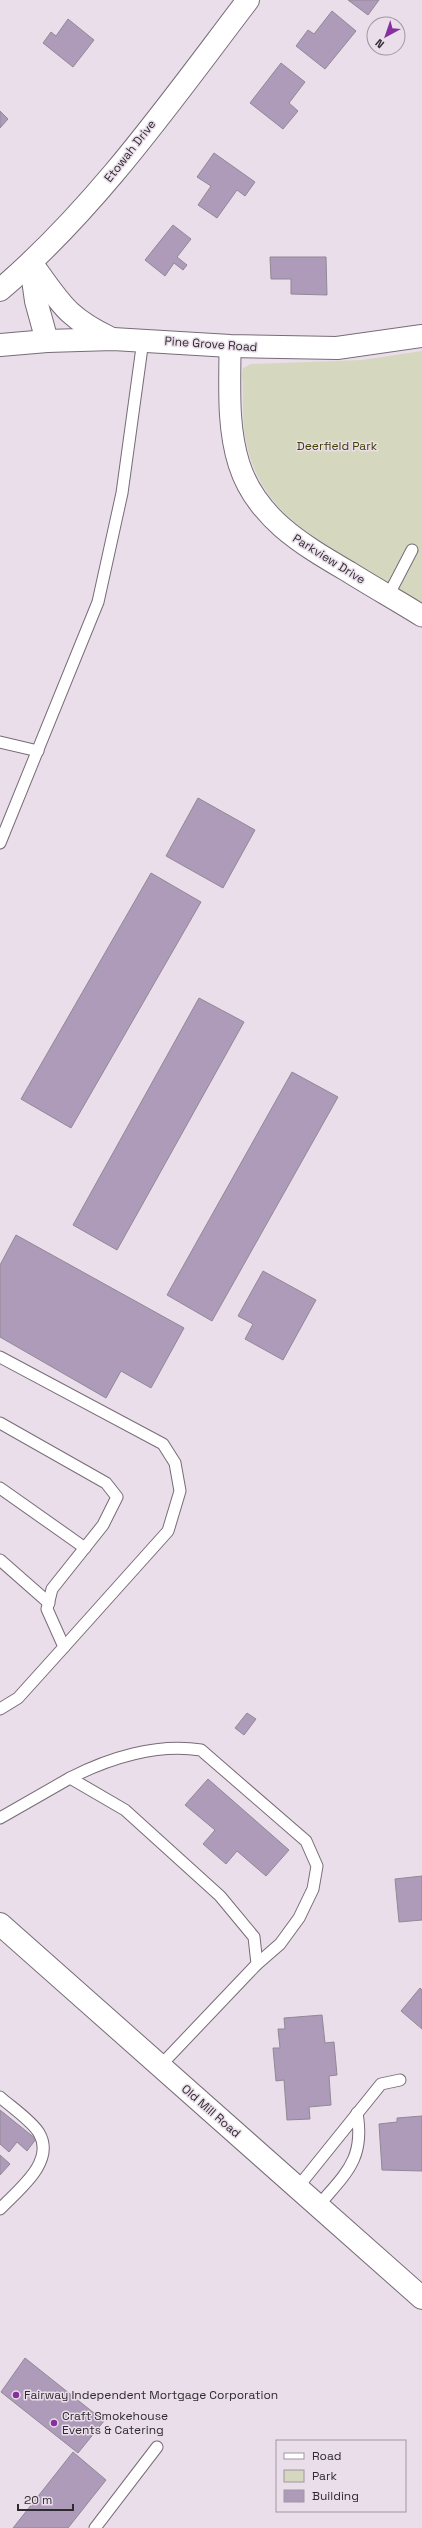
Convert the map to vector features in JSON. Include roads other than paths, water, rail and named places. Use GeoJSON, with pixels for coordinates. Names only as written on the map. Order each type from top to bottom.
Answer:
{"type":"FeatureCollection","features":[{"type":"Feature","properties":{"kind":"street","name":"Etowah Drive"},"geometry":{"type":"LineString","coordinates":[[0,290],[31,264],[86,206],[248,0]]}},
{"type":"Feature","properties":{"kind":"street"},"geometry":{"type":"LineString","coordinates":[[31,264],[63,308],[91,329],[113,339]]}},
{"type":"Feature","properties":{"kind":"street"},"geometry":{"type":"LineString","coordinates":[[31,264],[36,300],[47,341]]}},
{"type":"Feature","properties":{"kind":"street","name":"Pine Grove Road"},"geometry":{"type":"LineString","coordinates":[[0,345],[47,341],[113,339],[230,346],[337,348],[422,336]]}},
{"type":"Feature","properties":{"kind":"street","name":"Parkview Drive"},"geometry":{"type":"LineString","coordinates":[[230,346],[232,432],[245,481],[255,498],[267,514],[292,536],[422,616]]}},
{"type":"Feature","properties":{"kind":"street","name":"Old Mill Road"},"geometry":{"type":"LineString","coordinates":[[0,1924],[422,2298]]}},
{"type":"Feature","properties":{"kind":"lane"},"geometry":{"type":"LineString","coordinates":[[0,843],[98,602],[122,493],[144,340]]}},
{"type":"Feature","properties":{"kind":"lane"},"geometry":{"type":"LineString","coordinates":[[388,596],[412,550]]}},
{"type":"Feature","properties":{"kind":"lane"},"geometry":{"type":"LineString","coordinates":[[0,742],[38,751]]}},
{"type":"Feature","properties":{"kind":"lane"},"geometry":{"type":"LineString","coordinates":[[0,1357],[163,1444],[176,1463],[180,1491],[168,1531],[18,1698],[0,1709]]}},
{"type":"Feature","properties":{"kind":"lane"},"geometry":{"type":"LineString","coordinates":[[0,1423],[106,1483],[117,1497],[103,1524],[52,1589],[47,1609],[64,1647]]}},
{"type":"Feature","properties":{"kind":"lane"},"geometry":{"type":"LineString","coordinates":[[0,1488],[85,1548]]}},
{"type":"Feature","properties":{"kind":"lane"},"geometry":{"type":"LineString","coordinates":[[0,1560],[49,1603]]}},
{"type":"Feature","properties":{"kind":"lane"},"geometry":{"type":"LineString","coordinates":[[0,1818],[88,1769],[147,1751],[179,1747],[201,1750],[306,1841],[317,1866],[313,1889],[295,1923],[280,1944],[257,1964],[160,2066]]}},
{"type":"Feature","properties":{"kind":"lane"},"geometry":{"type":"LineString","coordinates":[[70,1778],[124,1810],[220,1896],[254,1937],[257,1964]]}},
{"type":"Feature","properties":{"kind":"lane"},"geometry":{"type":"LineString","coordinates":[[298,2187],[381,2084],[400,2080]]}},
{"type":"Feature","properties":{"kind":"lane"},"geometry":{"type":"LineString","coordinates":[[0,2097],[38,2132],[44,2147],[40,2164],[0,2210]]}},
{"type":"Feature","properties":{"kind":"lane"},"geometry":{"type":"LineString","coordinates":[[318,2205],[350,2167],[356,2156],[360,2133],[357,2113]]}},
{"type":"Feature","properties":{"kind":"lane"},"geometry":{"type":"LineString","coordinates":[[95,2528],[157,2447]]}},
{"type":"Feature","properties":{"kind":"place","name":"Fairway Independent Mortgage Corporation"},"geometry":{"type":"Point","coordinates":[16,2395]}},
{"type":"Feature","properties":{"kind":"place","name":"Craft Smokehouse Events & Catering"},"geometry":{"type":"Point","coordinates":[54,2423]}},
{"type":"Feature","properties":{"kind":"park label","name":"Deerfield Park"},"geometry":{"type":"Point","coordinates":[337,446]}}]}
